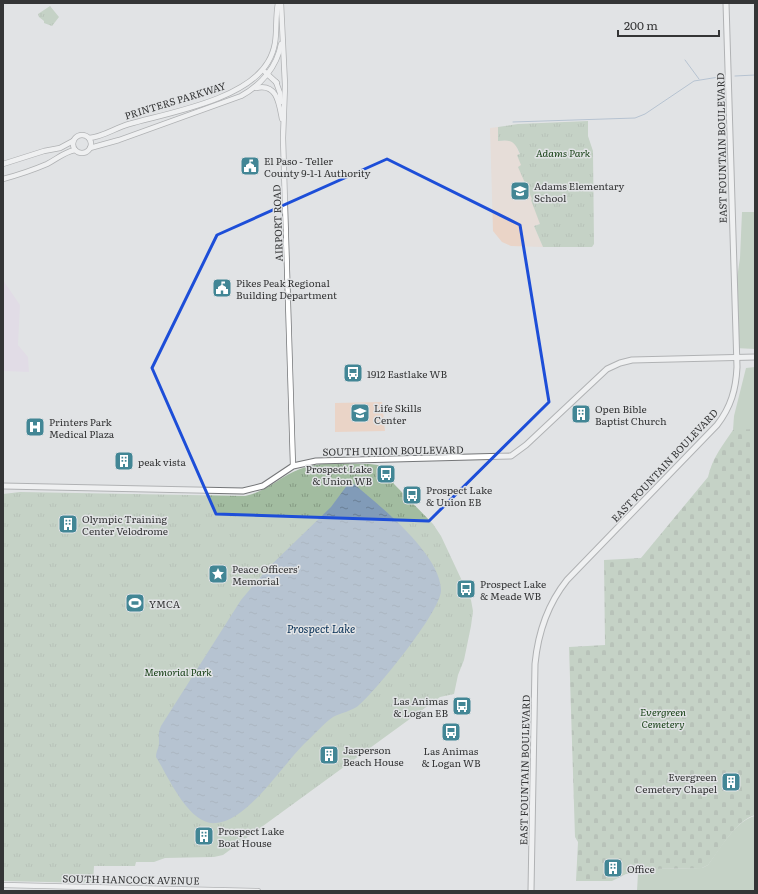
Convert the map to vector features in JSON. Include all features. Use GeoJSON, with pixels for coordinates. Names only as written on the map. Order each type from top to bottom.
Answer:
{"type":"FeatureCollection","features":[{"type":"Feature","properties":{"kind":"main road","name":"AIRPORT ROAD"},"geometry":{"type":"LineString","coordinates":[[279,3],[283,36],[283,128],[293,466]]}},
{"type":"Feature","properties":{"kind":"main road","name":"PRINTERS PARKWAY"},"geometry":{"type":"LineString","coordinates":[[88,138],[99,137],[127,124],[175,111],[233,92],[250,82],[268,62],[276,43],[279,3]]}},
{"type":"Feature","properties":{"kind":"main road","name":"EAST FOUNTAIN BOULEVARD"},"geometry":{"type":"LineString","coordinates":[[531,891],[535,664],[539,637],[546,614],[553,599],[567,580],[722,418],[730,406],[735,387],[736,357],[726,3]]}},
{"type":"Feature","properties":{"kind":"main road","name":"PRINTERS PARKWAY"},"geometry":{"type":"LineString","coordinates":[[88,150],[233,100],[254,88],[267,74],[277,58],[283,36]]}},
{"type":"Feature","properties":{"kind":"main road"},"geometry":{"type":"LineString","coordinates":[[262,70],[284,90]]}},
{"type":"Feature","properties":{"kind":"main road"},"geometry":{"type":"LineString","coordinates":[[276,82],[280,93],[283,128]]}},
{"type":"Feature","properties":{"kind":"main road"},"geometry":{"type":"LineString","coordinates":[[254,88],[264,87],[275,92],[281,114]]}},
{"type":"Feature","properties":{"kind":"main road"},"geometry":{"type":"LineString","coordinates":[[3,164],[44,151],[60,148],[74,139],[84,135],[88,138],[91,145],[88,150],[79,153],[75,150],[66,152],[48,163],[30,171],[3,179]]}},
{"type":"Feature","properties":{"kind":"main road"},"geometry":{"type":"LineString","coordinates":[[74,139],[75,150]]}},
{"type":"Feature","properties":{"kind":"main road","name":"SOUTH UNION BOULEVARD"},"geometry":{"type":"LineString","coordinates":[[3,486],[243,491],[263,486],[293,466],[318,460],[511,456],[526,445],[607,369],[620,363],[632,360],[755,357]]}},
{"type":"Feature","properties":{"kind":"main road","name":"SOUTH HANCOCK AVENUE"},"geometry":{"type":"LineString","coordinates":[[3,885],[258,891]]}},
{"type":"Feature","properties":{"kind":"highlighted area"},"geometry":{"type":"Polygon","coordinates":[[[387,159],[520,225],[549,402],[429,521],[216,514],[152,368],[217,235],[387,159]]]}},
{"type":"Feature","properties":{"kind":"shaded area","name":"Adams Elementary School"},"geometry":{"type":"Polygon","coordinates":[[[498,127],[498,141],[508,140],[515,143],[520,155],[560,217],[534,226],[543,247],[511,246],[502,242],[493,231],[490,128],[498,127]]]}},
{"type":"Feature","properties":{"kind":"shaded area"},"geometry":{"type":"Polygon","coordinates":[[[3,280],[20,305],[18,345],[28,357],[29,372],[3,371],[3,280]]]}},
{"type":"Feature","properties":{"kind":"shaded area","name":"Life Skills Center"},"geometry":{"type":"Polygon","coordinates":[[[382,402],[385,431],[335,432],[335,403],[382,402]]]}},
{"type":"Feature","properties":{"kind":"green space"},"geometry":{"type":"Polygon","coordinates":[[[50,6],[59,17],[52,26],[44,23],[38,14],[50,6]]]}},
{"type":"Feature","properties":{"kind":"green space","name":"Adams Park"},"geometry":{"type":"Polygon","coordinates":[[[588,121],[588,136],[593,151],[594,244],[592,247],[543,247],[534,226],[540,224],[531,200],[532,199],[518,167],[521,165],[517,155],[520,154],[515,144],[512,142],[507,140],[498,141],[498,127],[518,124],[588,121]]]}},
{"type":"Feature","properties":{"kind":"green space"},"geometry":{"type":"Polygon","coordinates":[[[742,212],[755,212],[755,349],[735,348],[734,298],[740,258],[742,212]]]}},
{"type":"Feature","properties":{"kind":"green space"},"geometry":{"type":"Polygon","coordinates":[[[755,367],[755,430],[733,430],[734,416],[746,368],[755,367]]]}},
{"type":"Feature","properties":{"kind":"green space","name":"Evergreen Cemetery"},"geometry":{"type":"Polygon","coordinates":[[[755,429],[755,815],[748,818],[735,829],[708,865],[702,868],[653,869],[651,873],[626,874],[612,881],[576,881],[578,842],[575,837],[569,647],[605,645],[604,560],[641,558],[708,477],[715,458],[733,430],[755,429]]]}},
{"type":"Feature","properties":{"kind":"green space","name":"Memorial Park"},"geometry":{"type":"Polygon","coordinates":[[[370,464],[385,466],[394,484],[433,524],[441,536],[471,600],[473,611],[471,626],[464,660],[458,675],[454,694],[440,697],[223,855],[214,857],[165,858],[154,862],[136,862],[135,866],[94,866],[93,883],[3,881],[3,494],[20,492],[245,496],[260,491],[293,472],[308,466],[370,464]]]}},
{"type":"Feature","properties":{"kind":"green space"},"geometry":{"type":"Polygon","coordinates":[[[755,816],[755,891],[637,891],[638,873],[653,869],[702,868],[708,865],[728,836],[741,823],[755,816]]]}},
{"type":"Feature","properties":{"kind":"water","name":"Prospect Lake"},"geometry":{"type":"Polygon","coordinates":[[[348,484],[354,484],[392,517],[419,546],[430,560],[438,575],[441,589],[439,599],[407,650],[367,698],[358,706],[333,717],[326,723],[304,744],[252,803],[240,813],[228,820],[216,823],[206,822],[197,817],[180,798],[156,757],[161,726],[241,600],[269,567],[331,507],[348,484]]]}},
{"type":"Feature","properties":{"kind":"waterway"},"geometry":{"type":"LineString","coordinates":[[685,60],[699,79]]}},
{"type":"Feature","properties":{"kind":"waterway"},"geometry":{"type":"LineString","coordinates":[[735,76],[755,75]]}},
{"type":"Feature","properties":{"kind":"waterway"},"geometry":{"type":"LineString","coordinates":[[513,122],[635,118],[645,114],[694,81],[719,77]]}},
{"type":"Feature","properties":{"kind":"place","name":"El Paso - Teller County 9-1-1 Authority"},"geometry":{"type":"Point","coordinates":[250,166]}},
{"type":"Feature","properties":{"kind":"place","name":"Adams Elementary School"},"geometry":{"type":"Point","coordinates":[520,191]}},
{"type":"Feature","properties":{"kind":"place","name":"Pikes Peak Regional Building Department"},"geometry":{"type":"Point","coordinates":[222,288]}},
{"type":"Feature","properties":{"kind":"place","name":"1912 Eastlake WB"},"geometry":{"type":"Point","coordinates":[353,373]}},
{"type":"Feature","properties":{"kind":"place","name":"Life Skills Center"},"geometry":{"type":"Point","coordinates":[360,413]}},
{"type":"Feature","properties":{"kind":"place","name":"Open Bible Baptist Church"},"geometry":{"type":"Point","coordinates":[581,414]}},
{"type":"Feature","properties":{"kind":"place","name":"Printers Park Medical Plaza"},"geometry":{"type":"Point","coordinates":[35,427]}},
{"type":"Feature","properties":{"kind":"place","name":"peak vista"},"geometry":{"type":"Point","coordinates":[124,461]}},
{"type":"Feature","properties":{"kind":"place","name":"Prospect Lake & Union WB"},"geometry":{"type":"Point","coordinates":[386,474]}},
{"type":"Feature","properties":{"kind":"place","name":"Prospect Lake & Union EB"},"geometry":{"type":"Point","coordinates":[412,495]}},
{"type":"Feature","properties":{"kind":"place","name":"Olympic Training Center Velodrome"},"geometry":{"type":"Point","coordinates":[68,524]}},
{"type":"Feature","properties":{"kind":"place","name":"Peace Officers' Memorial"},"geometry":{"type":"Point","coordinates":[218,574]}},
{"type":"Feature","properties":{"kind":"place","name":"Prospect Lake & Meade WB"},"geometry":{"type":"Point","coordinates":[466,589]}},
{"type":"Feature","properties":{"kind":"place","name":"YMCA"},"geometry":{"type":"Point","coordinates":[135,603]}},
{"type":"Feature","properties":{"kind":"place","name":"Las Animas & Logan EB"},"geometry":{"type":"Point","coordinates":[462,706]}},
{"type":"Feature","properties":{"kind":"place","name":"Las Animas & Logan WB"},"geometry":{"type":"Point","coordinates":[451,732]}},
{"type":"Feature","properties":{"kind":"place","name":"Jasperson Beach House"},"geometry":{"type":"Point","coordinates":[329,755]}},
{"type":"Feature","properties":{"kind":"place","name":"Evergreen Cemetery Chapel"},"geometry":{"type":"Point","coordinates":[731,782]}},
{"type":"Feature","properties":{"kind":"place","name":"Prospect Lake Boat House"},"geometry":{"type":"Point","coordinates":[204,836]}},
{"type":"Feature","properties":{"kind":"place","name":"Office"},"geometry":{"type":"Point","coordinates":[613,868]}}]}
